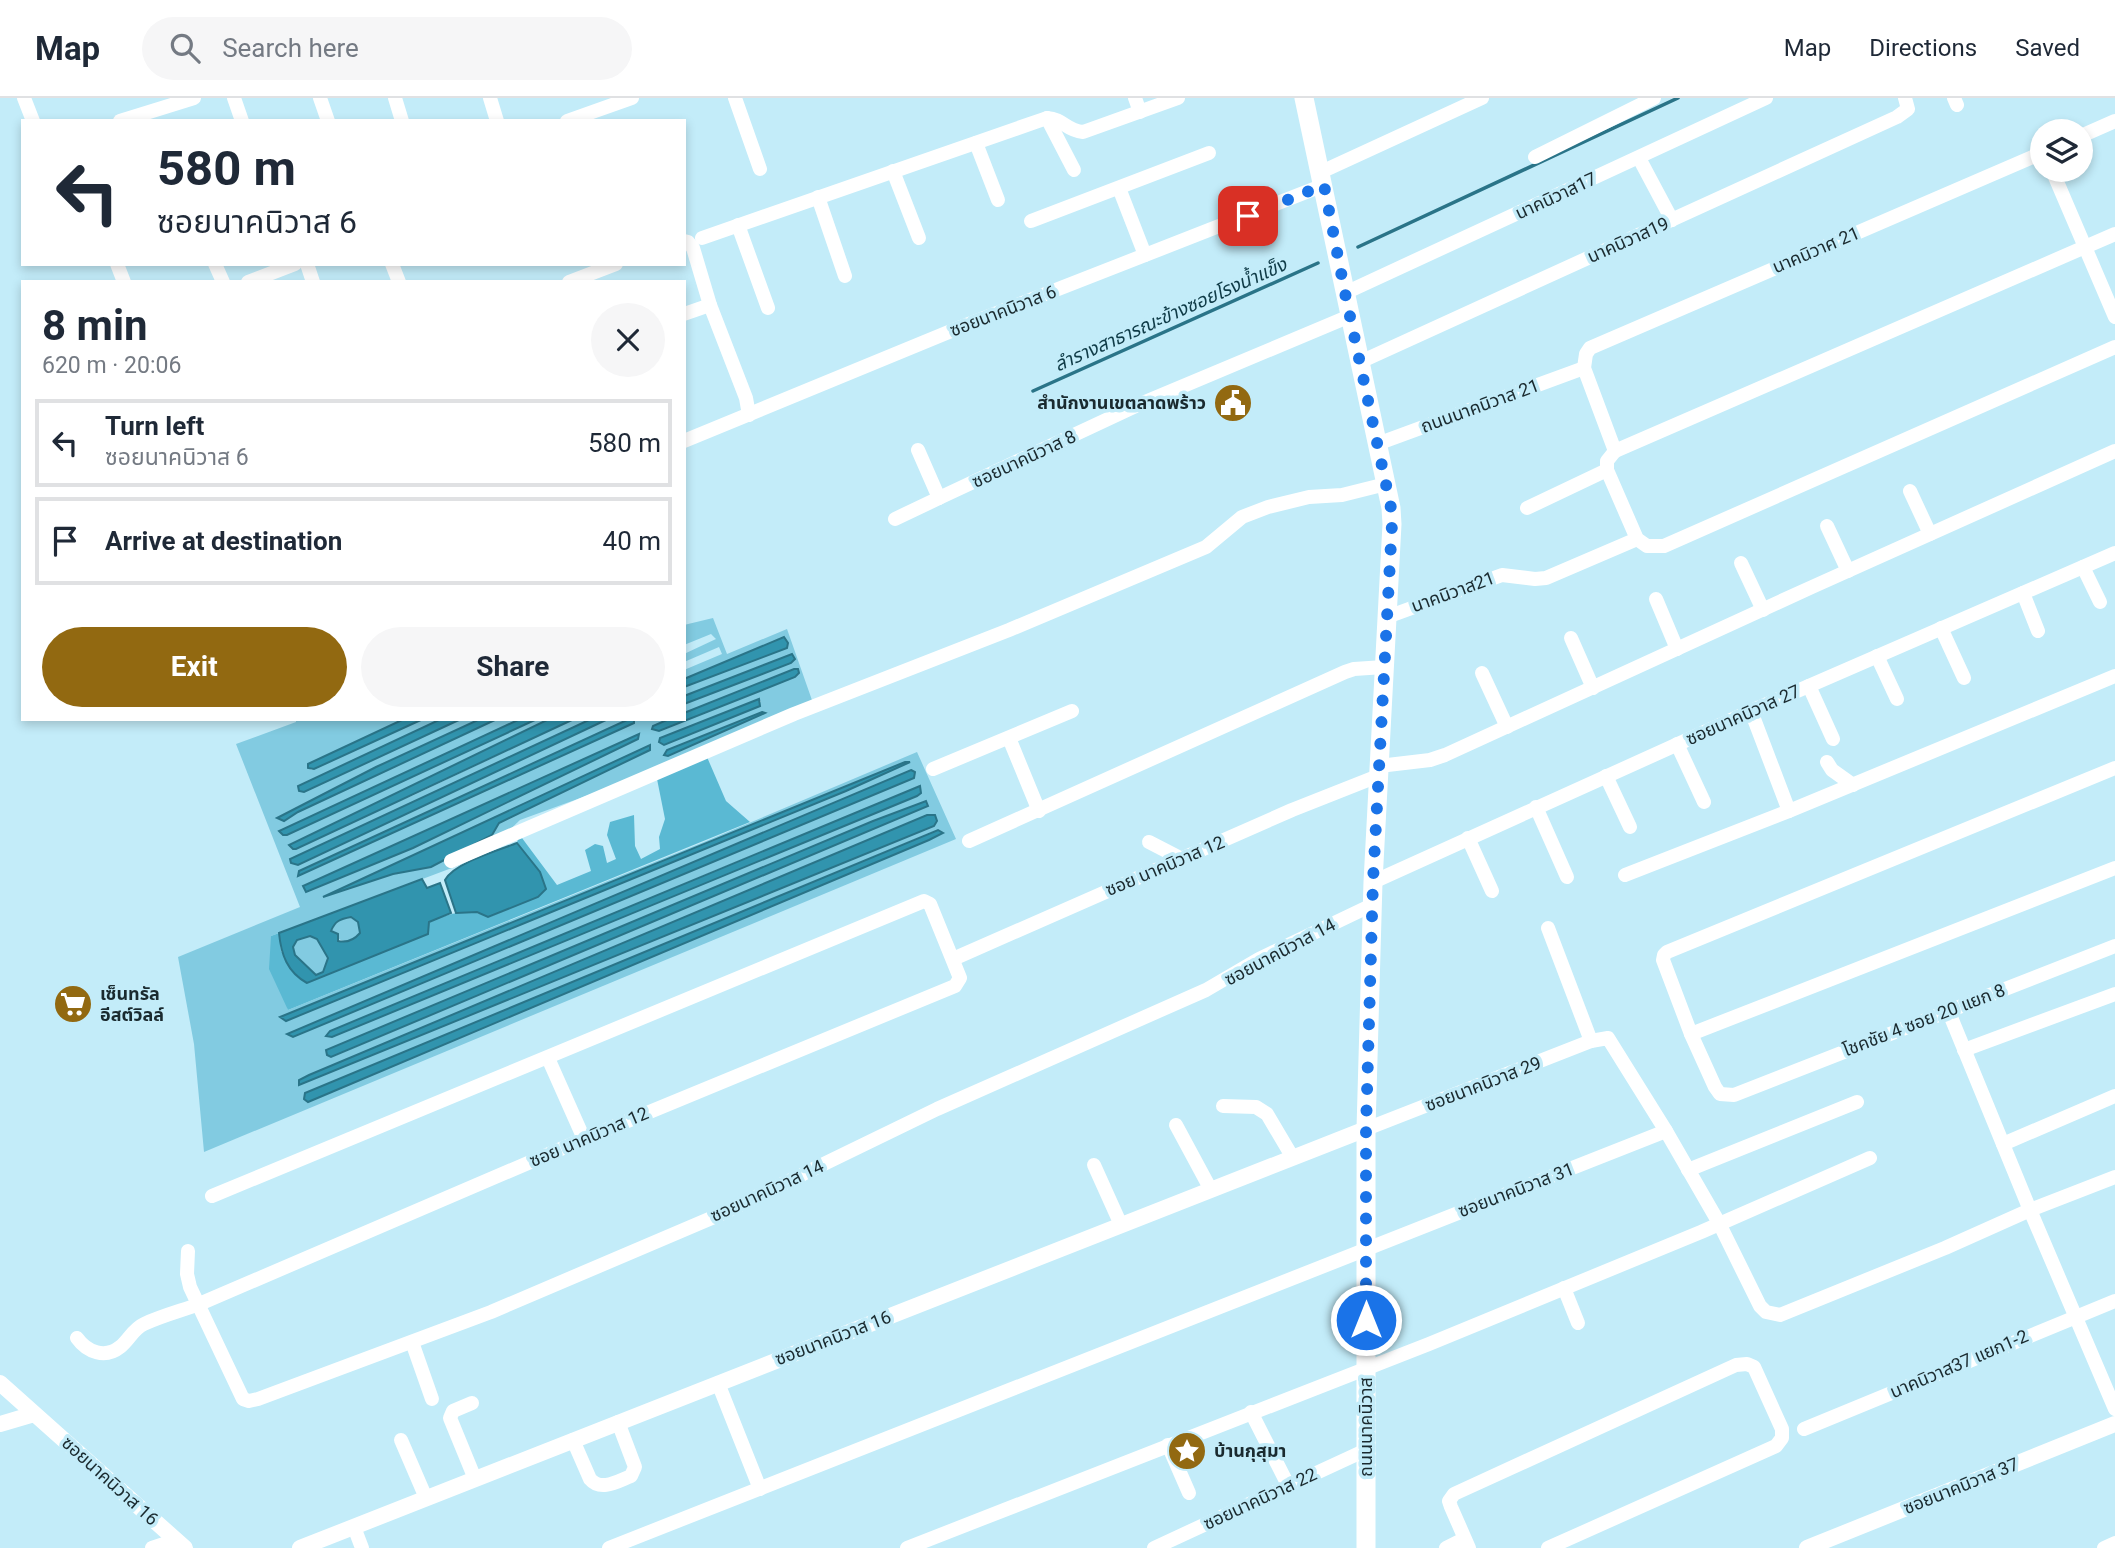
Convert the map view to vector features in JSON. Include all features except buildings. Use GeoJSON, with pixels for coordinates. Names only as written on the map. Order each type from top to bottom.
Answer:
{"type":"FeatureCollection","features":[{"type":"Feature","properties":{"kind":"main road","name":"ถนนนาคนิวาส"},"geometry":{"type":"LineString","coordinates":[[1304,98],[1323,178],[1392,524],[1373,881],[1366,1129],[1365,1548]]}},
{"type":"Feature","properties":{"kind":"street"},"geometry":{"type":"LineString","coordinates":[[24,98],[32,119]]}},
{"type":"Feature","properties":{"kind":"street"},"geometry":{"type":"LineString","coordinates":[[134,119],[156,116],[194,98]]}},
{"type":"Feature","properties":{"kind":"street"},"geometry":{"type":"LineString","coordinates":[[233,98],[241,119]]}},
{"type":"Feature","properties":{"kind":"street"},"geometry":{"type":"LineString","coordinates":[[320,98],[327,119]]}},
{"type":"Feature","properties":{"kind":"street"},"geometry":{"type":"LineString","coordinates":[[395,98],[401,119]]}},
{"type":"Feature","properties":{"kind":"street"},"geometry":{"type":"LineString","coordinates":[[490,98],[496,119]]}},
{"type":"Feature","properties":{"kind":"street"},"geometry":{"type":"LineString","coordinates":[[574,119],[632,98]]}},
{"type":"Feature","properties":{"kind":"street"},"geometry":{"type":"LineString","coordinates":[[735,98],[760,169]]}},
{"type":"Feature","properties":{"kind":"street"},"geometry":{"type":"LineString","coordinates":[[702,238],[1047,118],[1057,118],[1072,131],[1083,132],[1137,105],[1178,98]]}},
{"type":"Feature","properties":{"kind":"street","name":"ซอยนาคนิวาส 6"},"geometry":{"type":"LineString","coordinates":[[686,440],[1145,255],[1323,178],[1482,98]]}},
{"type":"Feature","properties":{"kind":"street"},"geometry":{"type":"LineString","coordinates":[[1535,157],[1654,98]]}},
{"type":"Feature","properties":{"kind":"street","name":"นาคนิวาส17"},"geometry":{"type":"LineString","coordinates":[[1345,293],[1766,98]]}},
{"type":"Feature","properties":{"kind":"street","name":"นาคนิวาส19"},"geometry":{"type":"LineString","coordinates":[[1360,362],[1897,117],[1908,109],[1905,98]]}},
{"type":"Feature","properties":{"kind":"street"},"geometry":{"type":"LineString","coordinates":[[1047,118],[1074,170]]}},
{"type":"Feature","properties":{"kind":"street"},"geometry":{"type":"LineString","coordinates":[[2093,131],[2115,121]]}},
{"type":"Feature","properties":{"kind":"street"},"geometry":{"type":"LineString","coordinates":[[976,142],[998,200]]}},
{"type":"Feature","properties":{"kind":"street"},"geometry":{"type":"LineString","coordinates":[[1031,221],[1209,153]]}},
{"type":"Feature","properties":{"kind":"street"},"geometry":{"type":"LineString","coordinates":[[1639,158],[1672,220]]}},
{"type":"Feature","properties":{"kind":"street","name":"นาคนิวาศ 21"},"geometry":{"type":"LineString","coordinates":[[1584,368],[1583,361],[1590,348],[2030,158]]}},
{"type":"Feature","properties":{"kind":"street"},"geometry":{"type":"LineString","coordinates":[[893,171],[919,238]]}},
{"type":"Feature","properties":{"kind":"street"},"geometry":{"type":"LineString","coordinates":[[2057,182],[2115,317]]}},
{"type":"Feature","properties":{"kind":"street"},"geometry":{"type":"LineString","coordinates":[[1119,188],[1145,255]]}},
{"type":"Feature","properties":{"kind":"street"},"geometry":{"type":"LineString","coordinates":[[818,197],[845,276]]}},
{"type":"Feature","properties":{"kind":"street"},"geometry":{"type":"LineString","coordinates":[[738,225],[768,308]]}},
{"type":"Feature","properties":{"kind":"street"},"geometry":{"type":"LineString","coordinates":[[2115,234],[1615,452],[1607,461],[1607,470],[1637,539],[1654,548],[1664,546],[2115,346]]}},
{"type":"Feature","properties":{"kind":"street"},"geometry":{"type":"LineString","coordinates":[[686,242],[693,247],[710,305],[750,415]]}},
{"type":"Feature","properties":{"kind":"street"},"geometry":{"type":"LineString","coordinates":[[253,280],[290,266]]}},
{"type":"Feature","properties":{"kind":"street"},"geometry":{"type":"LineString","coordinates":[[574,280],[611,266]]}},
{"type":"Feature","properties":{"kind":"street"},"geometry":{"type":"LineString","coordinates":[[686,313],[710,305]]}},
{"type":"Feature","properties":{"kind":"street","name":"ซอยนาคนิวาส 8"},"geometry":{"type":"LineString","coordinates":[[895,519],[1138,405],[1350,316]]}},
{"type":"Feature","properties":{"kind":"street"},"geometry":{"type":"LineString","coordinates":[[1584,368],[1615,452]]}},
{"type":"Feature","properties":{"kind":"street","name":"ถนนนาคนิวาส 21"},"geometry":{"type":"LineString","coordinates":[[1377,444],[1584,368]]}},
{"type":"Feature","properties":{"kind":"street"},"geometry":{"type":"LineString","coordinates":[[918,450],[939,498]]}},
{"type":"Feature","properties":{"kind":"street","name":"ซอย นาคนิวาส 12"},"geometry":{"type":"LineString","coordinates":[[953,959],[1379,771],[1430,760],[1507,727],[2115,451]]}},
{"type":"Feature","properties":{"kind":"street"},"geometry":{"type":"LineString","coordinates":[[1527,508],[1607,470]]}},
{"type":"Feature","properties":{"kind":"street"},"geometry":{"type":"LineString","coordinates":[[451,861],[794,715],[1009,630],[1206,547],[1242,517],[1268,507],[1309,497],[1342,495],[1386,484]]}},
{"type":"Feature","properties":{"kind":"street"},"geometry":{"type":"LineString","coordinates":[[1910,491],[1930,534]]}},
{"type":"Feature","properties":{"kind":"street"},"geometry":{"type":"LineString","coordinates":[[1828,526],[1848,570]]}},
{"type":"Feature","properties":{"kind":"street","name":"นาคนิวาส21"},"geometry":{"type":"LineString","coordinates":[[1387,617],[1502,575],[1546,578],[1637,539]]}},
{"type":"Feature","properties":{"kind":"street","name":"ซอยนาคนิวาส 27"},"geometry":{"type":"LineString","coordinates":[[1373,881],[1751,711],[2115,553]]}},
{"type":"Feature","properties":{"kind":"street"},"geometry":{"type":"LineString","coordinates":[[1741,563],[1763,610]]}},
{"type":"Feature","properties":{"kind":"street"},"geometry":{"type":"LineString","coordinates":[[2083,567],[2100,602]]}},
{"type":"Feature","properties":{"kind":"street"},"geometry":{"type":"LineString","coordinates":[[2023,593],[2038,631]]}},
{"type":"Feature","properties":{"kind":"street"},"geometry":{"type":"LineString","coordinates":[[1656,599],[1677,649]]}},
{"type":"Feature","properties":{"kind":"street"},"geometry":{"type":"LineString","coordinates":[[1941,628],[1964,678]]}},
{"type":"Feature","properties":{"kind":"street"},"geometry":{"type":"LineString","coordinates":[[1570,638],[1592,688]]}},
{"type":"Feature","properties":{"kind":"street"},"geometry":{"type":"LineString","coordinates":[[1877,656],[1897,699]]}},
{"type":"Feature","properties":{"kind":"street"},"geometry":{"type":"LineString","coordinates":[[969,841],[1345,672],[1384,667]]}},
{"type":"Feature","properties":{"kind":"street"},"geometry":{"type":"LineString","coordinates":[[1482,673],[1507,727]]}},
{"type":"Feature","properties":{"kind":"street"},"geometry":{"type":"LineString","coordinates":[[1625,875],[1789,811],[2115,676]]}},
{"type":"Feature","properties":{"kind":"street"},"geometry":{"type":"LineString","coordinates":[[1809,686],[1833,739]]}},
{"type":"Feature","properties":{"kind":"street"},"geometry":{"type":"LineString","coordinates":[[933,769],[1072,711]]}},
{"type":"Feature","properties":{"kind":"street"},"geometry":{"type":"LineString","coordinates":[[1751,711],[1789,811]]}},
{"type":"Feature","properties":{"kind":"street"},"geometry":{"type":"LineString","coordinates":[[1009,738],[1039,811]]}},
{"type":"Feature","properties":{"kind":"street"},"geometry":{"type":"LineString","coordinates":[[1677,744],[1704,802]]}},
{"type":"Feature","properties":{"kind":"street"},"geometry":{"type":"LineString","coordinates":[[1827,762],[1832,770],[1853,785]]}},
{"type":"Feature","properties":{"kind":"street"},"geometry":{"type":"LineString","coordinates":[[2115,768],[1667,952],[1664,955],[1665,968],[1690,1034],[2115,868]]}},
{"type":"Feature","properties":{"kind":"street"},"geometry":{"type":"LineString","coordinates":[[1606,776],[1630,827]]}},
{"type":"Feature","properties":{"kind":"street"},"geometry":{"type":"LineString","coordinates":[[1536,807],[1567,877]]}},
{"type":"Feature","properties":{"kind":"street"},"geometry":{"type":"LineString","coordinates":[[1468,838],[1492,891]]}},
{"type":"Feature","properties":{"kind":"street"},"geometry":{"type":"LineString","coordinates":[[1149,842],[1182,859]]}},
{"type":"Feature","properties":{"kind":"street","name":"ซอย นาคนิวาส 12"},"geometry":{"type":"LineString","coordinates":[[77,1338],[90,1351],[102,1353],[121,1347],[141,1325],[197,1305],[584,1139],[955,986],[960,978],[930,904],[924,901],[548,1058]]}},
{"type":"Feature","properties":{"kind":"street","name":"ซอยนาคนิวาส 14"},"geometry":{"type":"LineString","coordinates":[[197,1305],[243,1399],[249,1401],[491,1312],[721,1214],[937,1109],[1206,990],[1259,960],[1372,905]]}},
{"type":"Feature","properties":{"kind":"street"},"geometry":{"type":"LineString","coordinates":[[1548,928],[1596,1040],[1612,1041],[1719,1223],[1760,1306],[1766,1312],[1780,1315],[2115,1177]]}},
{"type":"Feature","properties":{"kind":"street","name":"โชคชัย 4 ซอย 20 แยก 8"},"geometry":{"type":"LineString","coordinates":[[1690,1034],[1720,1094],[1734,1095],[2115,946]]}},
{"type":"Feature","properties":{"kind":"street"},"geometry":{"type":"LineString","coordinates":[[1964,1050],[2115,994]]}},
{"type":"Feature","properties":{"kind":"street"},"geometry":{"type":"LineString","coordinates":[[1948,1010],[2115,1409]]}},
{"type":"Feature","properties":{"kind":"street","name":"ซอยนาคนิวาส 29"},"geometry":{"type":"LineString","coordinates":[[1366,1129],[1596,1040]]}},
{"type":"Feature","properties":{"kind":"street"},"geometry":{"type":"LineString","coordinates":[[212,1196],[548,1058],[584,1139]]}},
{"type":"Feature","properties":{"kind":"street"},"geometry":{"type":"LineString","coordinates":[[2003,1144],[2115,1096]]}},
{"type":"Feature","properties":{"kind":"street"},"geometry":{"type":"LineString","coordinates":[[1688,1170],[1857,1102]]}},
{"type":"Feature","properties":{"kind":"street"},"geometry":{"type":"LineString","coordinates":[[1223,1107],[1256,1107],[1267,1114],[1293,1158]]}},
{"type":"Feature","properties":{"kind":"street"},"geometry":{"type":"LineString","coordinates":[[1176,1125],[1211,1190]]}},
{"type":"Feature","properties":{"kind":"street","name":"ซอยนาคนิวาส 16"},"geometry":{"type":"LineString","coordinates":[[300,1548],[1366,1129]]}},
{"type":"Feature","properties":{"kind":"street","name":"ซอยนาคนิวาส 31"},"geometry":{"type":"LineString","coordinates":[[609,1548],[1666,1131]]}},
{"type":"Feature","properties":{"kind":"street"},"geometry":{"type":"LineString","coordinates":[[907,1548],[1564,1288],[1870,1158]]}},
{"type":"Feature","properties":{"kind":"street"},"geometry":{"type":"LineString","coordinates":[[1094,1165],[1121,1225]]}},
{"type":"Feature","properties":{"kind":"street"},"geometry":{"type":"LineString","coordinates":[[188,1251],[187,1274],[197,1305]]}},
{"type":"Feature","properties":{"kind":"street"},"geometry":{"type":"LineString","coordinates":[[1564,1288],[1578,1323]]}},
{"type":"Feature","properties":{"kind":"street","name":"นาคนิวาส37 แยก1-2"},"geometry":{"type":"LineString","coordinates":[[1804,1429],[2115,1301]]}},
{"type":"Feature","properties":{"kind":"street"},"geometry":{"type":"LineString","coordinates":[[412,1342],[432,1399]]}},
{"type":"Feature","properties":{"kind":"street"},"geometry":{"type":"LineString","coordinates":[[1446,1548],[1466,1544],[1449,1502],[1454,1494],[1736,1365],[1747,1364],[1754,1367],[1782,1429],[1782,1438],[1776,1446],[1548,1548]]}},
{"type":"Feature","properties":{"kind":"street"},"geometry":{"type":"LineString","coordinates":[[718,1382],[760,1489]]}},
{"type":"Feature","properties":{"kind":"street","name":"ซอยนาคนิวาส 16"},"geometry":{"type":"LineString","coordinates":[[0,1383],[182,1546]]}},
{"type":"Feature","properties":{"kind":"street"},"geometry":{"type":"LineString","coordinates":[[472,1403],[453,1411],[450,1418],[475,1479]]}},
{"type":"Feature","properties":{"kind":"street"},"geometry":{"type":"LineString","coordinates":[[1251,1412],[1288,1485]]}},
{"type":"Feature","properties":{"kind":"street"},"geometry":{"type":"LineString","coordinates":[[0,1424],[34,1414]]}},
{"type":"Feature","properties":{"kind":"street"},"geometry":{"type":"LineString","coordinates":[[573,1440],[594,1485],[612,1483],[631,1476],[635,1466],[618,1423]]}},
{"type":"Feature","properties":{"kind":"street","name":"ซอยนาคนิวาส 37"},"geometry":{"type":"LineString","coordinates":[[1807,1548],[2115,1424]]}},
{"type":"Feature","properties":{"kind":"street"},"geometry":{"type":"LineString","coordinates":[[401,1440],[426,1498]]}},
{"type":"Feature","properties":{"kind":"street"},"geometry":{"type":"LineString","coordinates":[[1168,1445],[1189,1493]]}},
{"type":"Feature","properties":{"kind":"street","name":"ซอยนาคนิวาส 22"},"geometry":{"type":"LineString","coordinates":[[1154,1548],[1366,1450]]}},
{"type":"Feature","properties":{"kind":"street"},"geometry":{"type":"LineString","coordinates":[[354,1527],[362,1548]]}},
{"type":"Feature","properties":{"kind":"street"},"geometry":{"type":"LineString","coordinates":[[2104,1548],[2115,1544]]}},
{"type":"Feature","properties":{"kind":"street"},"geometry":{"type":"LineString","coordinates":[[152,1548],[182,1546]]}},
{"type":"Feature","properties":{"kind":"shaded area"},"geometry":{"type":"Polygon","coordinates":[[[713,618],[727,654],[787,629],[813,703],[649,773],[520,820],[497,842],[465,863],[271,936],[288,1010],[704,842],[917,752],[956,839],[204,1152],[194,1044],[178,957],[300,907],[236,744],[296,721],[400,721],[308,764],[311,770],[419,721],[437,721],[304,792],[457,721],[476,721],[376,767],[278,817],[284,821],[493,721],[516,721],[280,831],[287,835],[533,721],[545,721],[289,845],[414,795],[570,721],[587,721],[290,859],[298,865],[604,721],[625,721],[300,871],[298,875],[634,721],[664,721],[653,726],[659,731],[799,674],[794,669],[686,712],[686,703],[791,663],[795,659],[792,654],[686,695],[686,686],[787,647],[788,643],[784,637],[686,678],[686,669],[722,654],[719,647],[686,661],[686,653],[716,639],[711,634],[686,644],[686,625],[713,618]],[[759,699],[660,738],[659,742],[761,702],[759,699]],[[639,734],[304,886],[306,892],[413,848],[638,739],[639,734]],[[650,745],[329,894],[394,874],[431,867],[499,823],[650,750],[650,745]],[[905,762],[281,1018],[286,1021],[908,763],[905,762]],[[911,770],[287,1034],[293,1037],[914,778],[915,772],[911,770]],[[920,787],[716,870],[327,1036],[917,796],[921,793],[920,787]],[[926,801],[326,1050],[327,1055],[332,1057],[928,806],[926,801]],[[927,815],[300,1080],[319,1077],[934,826],[935,815],[927,815]],[[937,830],[305,1093],[304,1099],[308,1102],[929,840],[937,830]]]}},
{"type":"Feature","properties":{"kind":"shaded area"},"geometry":{"type":"Polygon","coordinates":[[[784,637],[788,643],[787,648],[686,686],[686,678],[784,637]]]}},
{"type":"Feature","properties":{"kind":"shaded area"},"geometry":{"type":"Polygon","coordinates":[[[792,654],[795,659],[791,663],[686,703],[686,695],[792,654]]]}},
{"type":"Feature","properties":{"kind":"shaded area"},"geometry":{"type":"Polygon","coordinates":[[[798,669],[799,673],[795,677],[686,720],[686,712],[798,669]]]}},
{"type":"Feature","properties":{"kind":"shaded area"},"geometry":{"type":"Polygon","coordinates":[[[759,699],[760,706],[664,745],[659,742],[660,738],[759,699]]]}},
{"type":"Feature","properties":{"kind":"shaded area"},"geometry":{"type":"Polygon","coordinates":[[[765,713],[668,756],[664,755],[667,750],[765,713]]]}},
{"type":"Feature","properties":{"kind":"shaded area"},"geometry":{"type":"Polygon","coordinates":[[[400,721],[419,721],[314,769],[308,768],[308,764],[400,721]]]}},
{"type":"Feature","properties":{"kind":"shaded area"},"geometry":{"type":"Polygon","coordinates":[[[437,721],[457,721],[304,792],[299,791],[298,786],[437,721]]]}},
{"type":"Feature","properties":{"kind":"shaded area"},"geometry":{"type":"Polygon","coordinates":[[[476,721],[493,721],[284,821],[277,818],[376,767],[476,721]]]}},
{"type":"Feature","properties":{"kind":"shaded area"},"geometry":{"type":"Polygon","coordinates":[[[516,721],[533,721],[287,835],[279,831],[516,721]]]}},
{"type":"Feature","properties":{"kind":"shaded area"},"geometry":{"type":"Polygon","coordinates":[[[545,721],[570,721],[296,849],[289,845],[545,721]]]}},
{"type":"Feature","properties":{"kind":"shaded area"},"geometry":{"type":"Polygon","coordinates":[[[587,721],[604,721],[298,865],[291,863],[290,859],[587,721]]]}},
{"type":"Feature","properties":{"kind":"shaded area"},"geometry":{"type":"Polygon","coordinates":[[[625,721],[634,721],[298,876],[299,871],[625,721]]]}},
{"type":"Feature","properties":{"kind":"shaded area"},"geometry":{"type":"Polygon","coordinates":[[[664,721],[684,721],[659,731],[652,729],[664,721]]]}},
{"type":"Feature","properties":{"kind":"shaded area"},"geometry":{"type":"Polygon","coordinates":[[[639,734],[638,739],[413,848],[306,892],[303,886],[639,734]]]}},
{"type":"Feature","properties":{"kind":"shaded area"},"geometry":{"type":"Polygon","coordinates":[[[650,745],[650,750],[499,823],[492,835],[431,867],[393,874],[323,897],[650,745]]]}},
{"type":"Feature","properties":{"kind":"shaded area"},"geometry":{"type":"Polygon","coordinates":[[[707,757],[726,801],[750,822],[288,1010],[269,969],[271,936],[279,933],[281,951],[307,983],[428,934],[429,922],[436,919],[466,912],[489,917],[538,897],[546,889],[540,872],[517,843],[518,839],[522,838],[557,885],[591,871],[585,850],[595,844],[603,846],[607,863],[616,859],[607,835],[610,822],[634,815],[635,846],[641,859],[660,849],[659,837],[665,819],[657,779],[707,757]]]}},
{"type":"Feature","properties":{"kind":"shaded area"},"geometry":{"type":"Polygon","coordinates":[[[910,762],[846,791],[286,1021],[280,1017],[910,762]]]}},
{"type":"Feature","properties":{"kind":"shaded area"},"geometry":{"type":"Polygon","coordinates":[[[911,770],[915,772],[914,778],[293,1037],[287,1034],[911,770]]]}},
{"type":"Feature","properties":{"kind":"shaded area"},"geometry":{"type":"Polygon","coordinates":[[[920,786],[921,793],[917,796],[332,1037],[326,1036],[330,1031],[920,786]]]}},
{"type":"Feature","properties":{"kind":"shaded area"},"geometry":{"type":"Polygon","coordinates":[[[926,801],[928,806],[331,1057],[327,1055],[326,1050],[926,801]]]}},
{"type":"Feature","properties":{"kind":"shaded area"},"geometry":{"type":"Polygon","coordinates":[[[927,815],[935,815],[937,821],[934,826],[299,1085],[299,1080],[309,1075],[927,815]]]}},
{"type":"Feature","properties":{"kind":"shaded area"},"geometry":{"type":"Polygon","coordinates":[[[938,830],[943,833],[308,1102],[304,1099],[305,1093],[938,830]]]}},
{"type":"Feature","properties":{"kind":"shaded area"},"geometry":{"type":"Polygon","coordinates":[[[517,843],[540,872],[546,889],[538,897],[488,917],[477,912],[456,913],[445,880],[450,874],[478,858],[517,843]]]}},
{"type":"Feature","properties":{"kind":"shaded area"},"geometry":{"type":"Polygon","coordinates":[[[422,879],[427,888],[440,883],[451,913],[429,922],[428,934],[307,983],[294,974],[286,962],[279,933],[422,879]],[[351,917],[338,921],[331,931],[338,934],[338,941],[350,940],[360,933],[358,922],[351,917]],[[310,936],[297,940],[293,947],[295,955],[316,975],[323,972],[328,958],[317,939],[310,936]]]}},
{"type":"Feature","properties":{"kind":"shaded area"},"geometry":{"type":"Polygon","coordinates":[[[351,917],[358,922],[360,933],[349,941],[341,940],[331,932],[339,921],[351,917]]]}},
{"type":"Feature","properties":{"kind":"shaded area"},"geometry":{"type":"Polygon","coordinates":[[[310,936],[317,938],[328,958],[323,972],[315,975],[295,955],[293,947],[297,940],[310,936]]]}},
{"type":"Feature","properties":{"kind":"waterway","name":"ลำรางสาธารณะข้างซอยโรงน้ำแข็ง"},"geometry":{"type":"LineString","coordinates":[[1358,247],[1678,98]]}},
{"type":"Feature","properties":{"kind":"waterway","name":"ลำรางสาธารณะข้างซอยโรงน้ำแข็ง"},"geometry":{"type":"LineString","coordinates":[[1033,391],[1318,263]]}},
{"type":"Feature","properties":{"kind":"place","name":"สำนักงานเขตลาดพร้าว"},"geometry":{"type":"Point","coordinates":[1233,403]}},
{"type":"Feature","properties":{"kind":"place","name":"เซ็นทรัล อีสต์วิลล์"},"geometry":{"type":"Point","coordinates":[73,1004]}},
{"type":"Feature","properties":{"kind":"place","name":"บ้านกุสุมา"},"geometry":{"type":"Point","coordinates":[1187,1451]}},
{"type":"Feature","properties":{"kind":"route"},"geometry":{"type":"LineString","coordinates":[[1248,216],[1324,185],[1391,508],[1373,881],[1366,1129],[1366,1320]]}}]}
